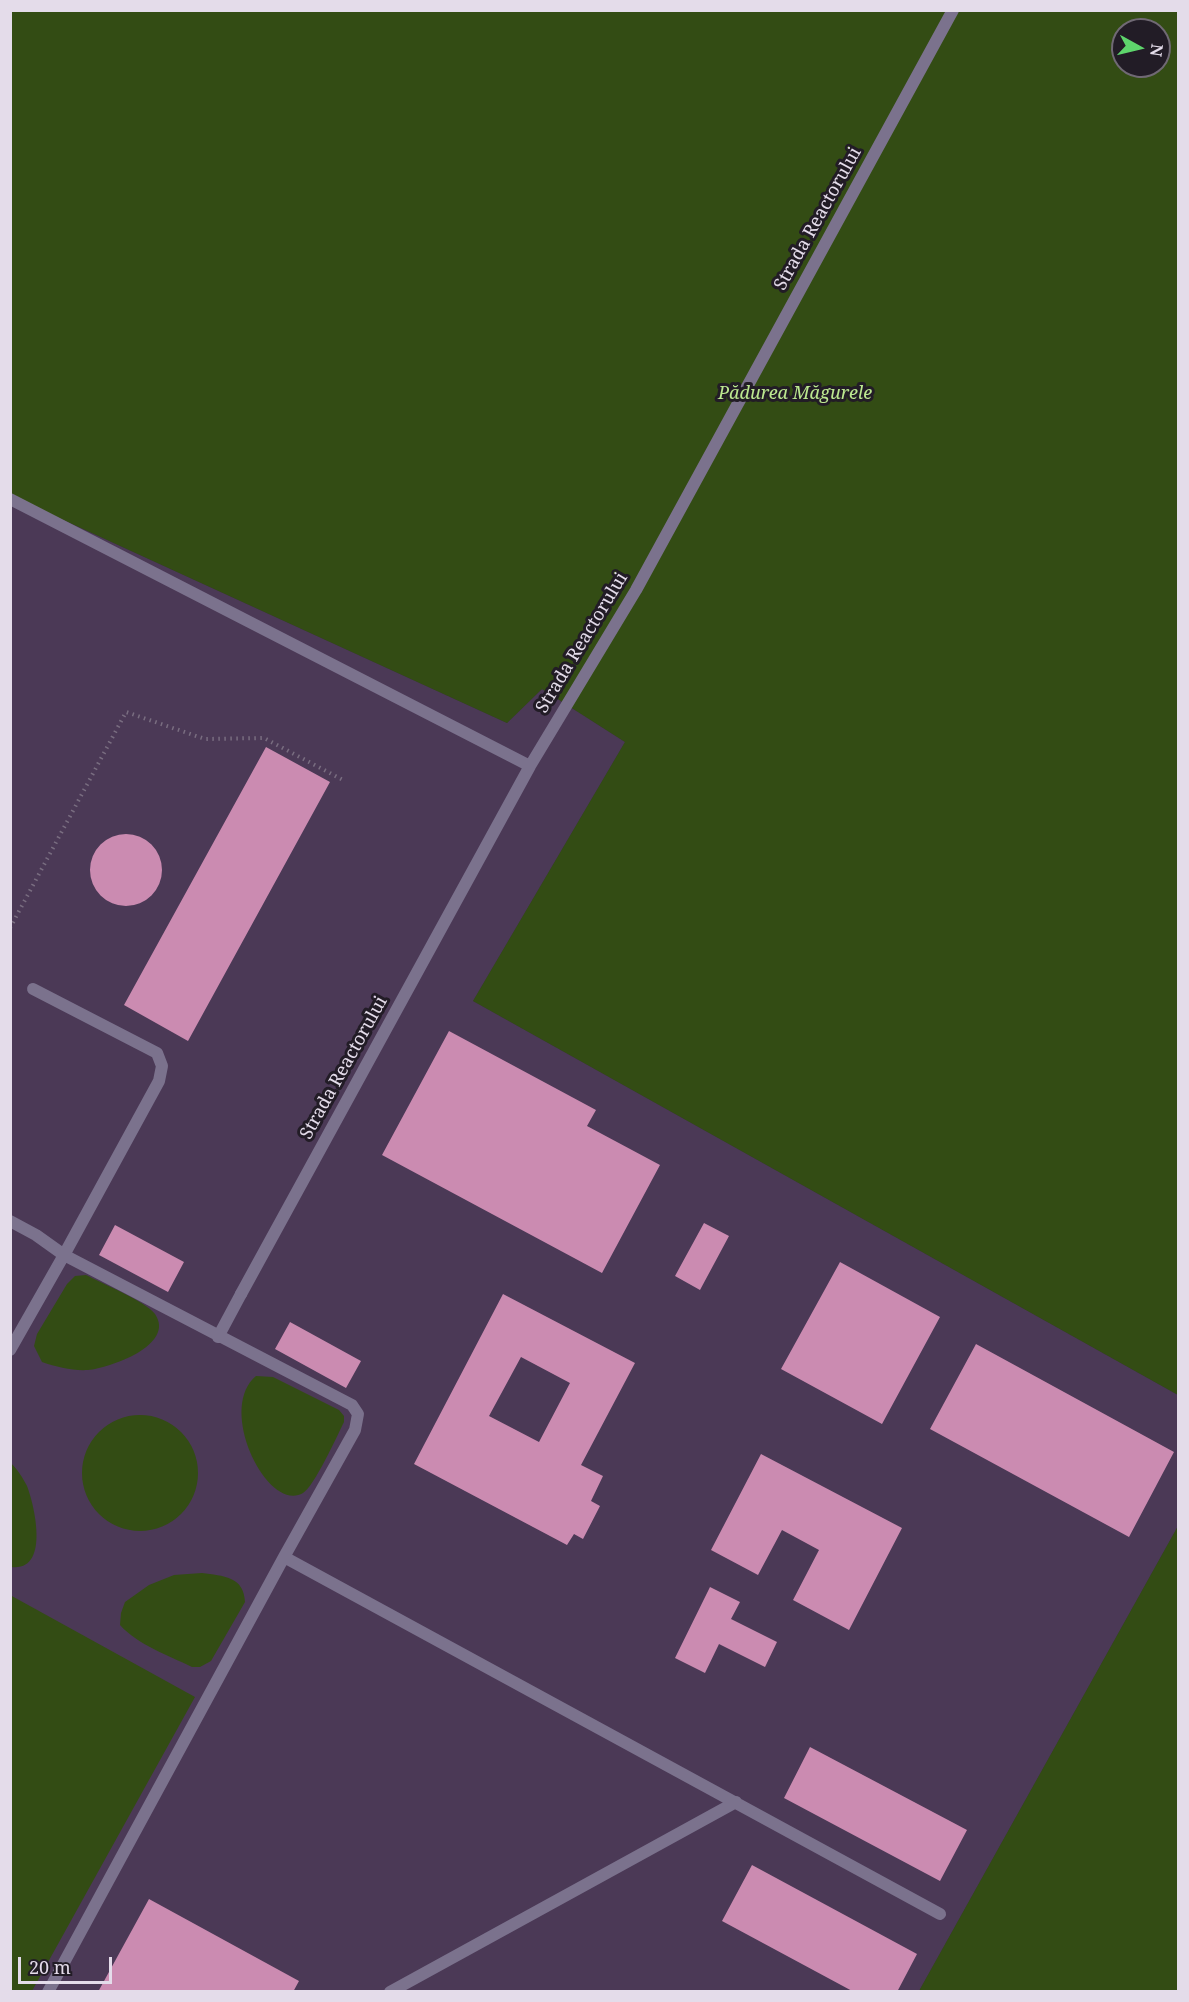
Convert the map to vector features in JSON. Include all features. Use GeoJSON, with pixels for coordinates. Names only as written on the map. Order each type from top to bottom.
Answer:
{"type":"FeatureCollection","features":[{"type":"Feature","properties":{"kind":"street","name":"Strada Reactorului"},"geometry":{"type":"LineString","coordinates":[[218,1337],[530,766],[636,590],[954,10]]}},
{"type":"Feature","properties":{"kind":"street"},"geometry":{"type":"LineString","coordinates":[[10,499],[530,766]]}},
{"type":"Feature","properties":{"kind":"street"},"geometry":{"type":"LineString","coordinates":[[10,1350],[159,1081],[162,1066],[157,1053],[33,989]]}},
{"type":"Feature","properties":{"kind":"street"},"geometry":{"type":"LineString","coordinates":[[10,1221],[36,1235],[64,1255],[352,1405],[358,1414],[355,1430],[48,1992]]}},
{"type":"Feature","properties":{"kind":"street"},"geometry":{"type":"LineString","coordinates":[[284,1557],[940,1914]]}},
{"type":"Feature","properties":{"kind":"street"},"geometry":{"type":"LineString","coordinates":[[390,1992],[736,1802]]}},
{"type":"Feature","properties":{"kind":"path"},"geometry":{"type":"LineString","coordinates":[[10,928],[126,712],[205,739],[264,738],[343,780]]}},
{"type":"Feature","properties":{"kind":"shaded area"},"geometry":{"type":"Polygon","coordinates":[[[11,496],[507,723],[542,689],[625,742],[473,1001],[1178,1395],[1178,1526],[919,1991],[11,1992],[11,496]]]}},
{"type":"Feature","properties":{"kind":"green space","name":"Pădurea Măgurele"},"geometry":{"type":"Polygon","coordinates":[[[11,11],[1178,11],[1178,1395],[473,1001],[625,742],[542,689],[507,723],[11,496],[11,11]]]}},
{"type":"Feature","properties":{"kind":"green space"},"geometry":{"type":"Polygon","coordinates":[[[86,1275],[134,1298],[150,1309],[155,1314],[159,1325],[156,1336],[138,1353],[98,1368],[71,1369],[42,1362],[34,1346],[37,1334],[67,1284],[75,1276],[86,1275]]]}},
{"type":"Feature","properties":{"kind":"green space"},"geometry":{"type":"Polygon","coordinates":[[[256,1376],[273,1377],[339,1410],[344,1416],[344,1422],[325,1460],[308,1489],[303,1493],[289,1495],[275,1488],[262,1474],[251,1455],[244,1433],[242,1411],[245,1391],[256,1376]]]}},
{"type":"Feature","properties":{"kind":"green space"},"geometry":{"type":"Polygon","coordinates":[[[140,1415],[162,1420],[181,1432],[193,1451],[198,1473],[193,1495],[181,1514],[162,1526],[140,1531],[118,1526],[99,1514],[87,1495],[82,1473],[87,1451],[99,1432],[118,1420],[140,1415]]]}},
{"type":"Feature","properties":{"kind":"green space"},"geometry":{"type":"Polygon","coordinates":[[[11,1463],[27,1486],[37,1536],[31,1559],[23,1566],[11,1567],[11,1463]]]}},
{"type":"Feature","properties":{"kind":"green space"},"geometry":{"type":"Polygon","coordinates":[[[1178,1526],[1178,1991],[919,1991],[1178,1526]]]}},
{"type":"Feature","properties":{"kind":"green space"},"geometry":{"type":"Polygon","coordinates":[[[202,1573],[225,1577],[236,1582],[244,1593],[245,1602],[211,1661],[200,1667],[192,1667],[144,1644],[120,1625],[125,1602],[149,1585],[174,1575],[202,1573]]]}},
{"type":"Feature","properties":{"kind":"green space"},"geometry":{"type":"Polygon","coordinates":[[[10,1595],[195,1697],[32,1991],[11,1991],[10,1595]]]}},
{"type":"Feature","properties":{"kind":"building"},"geometry":{"type":"Polygon","coordinates":[[[266,747],[330,782],[188,1041],[124,1005],[266,747]]]}},
{"type":"Feature","properties":{"kind":"building"},"geometry":{"type":"Polygon","coordinates":[[[126,834],[146,840],[156,850],[162,870],[156,890],[146,900],[126,906],[106,900],[96,890],[90,870],[96,850],[106,840],[126,834]]]}},
{"type":"Feature","properties":{"kind":"building"},"geometry":{"type":"Polygon","coordinates":[[[449,1031],[596,1110],[587,1126],[660,1165],[602,1273],[382,1155],[449,1031]]]}},
{"type":"Feature","properties":{"kind":"building"},"geometry":{"type":"Polygon","coordinates":[[[704,1223],[729,1236],[700,1290],[675,1276],[704,1223]]]}},
{"type":"Feature","properties":{"kind":"building"},"geometry":{"type":"Polygon","coordinates":[[[115,1225],[184,1262],[168,1292],[99,1255],[115,1225]]]}},
{"type":"Feature","properties":{"kind":"building"},"geometry":{"type":"Polygon","coordinates":[[[840,1262],[940,1317],[882,1424],[781,1369],[840,1262]]]}},
{"type":"Feature","properties":{"kind":"building"},"geometry":{"type":"Polygon","coordinates":[[[503,1294],[635,1363],[581,1465],[603,1476],[591,1501],[600,1506],[583,1539],[574,1534],[567,1545],[414,1464],[503,1294]],[[521,1357],[489,1416],[539,1442],[570,1383],[521,1357]]]}},
{"type":"Feature","properties":{"kind":"building"},"geometry":{"type":"Polygon","coordinates":[[[290,1322],[361,1361],[346,1388],[275,1349],[290,1322]]]}},
{"type":"Feature","properties":{"kind":"building"},"geometry":{"type":"Polygon","coordinates":[[[976,1344],[1174,1452],[1129,1537],[930,1429],[976,1344]]]}},
{"type":"Feature","properties":{"kind":"building"},"geometry":{"type":"Polygon","coordinates":[[[761,1454],[902,1528],[849,1630],[793,1600],[819,1550],[782,1530],[758,1575],[711,1550],[761,1454]]]}},
{"type":"Feature","properties":{"kind":"building"},"geometry":{"type":"Polygon","coordinates":[[[710,1587],[740,1602],[731,1619],[777,1642],[765,1667],[719,1644],[705,1673],[675,1658],[710,1587]]]}},
{"type":"Feature","properties":{"kind":"building"},"geometry":{"type":"Polygon","coordinates":[[[810,1747],[967,1830],[940,1881],[784,1798],[810,1747]]]}},
{"type":"Feature","properties":{"kind":"building"},"geometry":{"type":"Polygon","coordinates":[[[752,1865],[917,1954],[897,1992],[854,1992],[722,1921],[752,1865]]]}},
{"type":"Feature","properties":{"kind":"building"},"geometry":{"type":"Polygon","coordinates":[[[149,1899],[299,1981],[293,1992],[98,1992],[149,1899]]]}}]}
